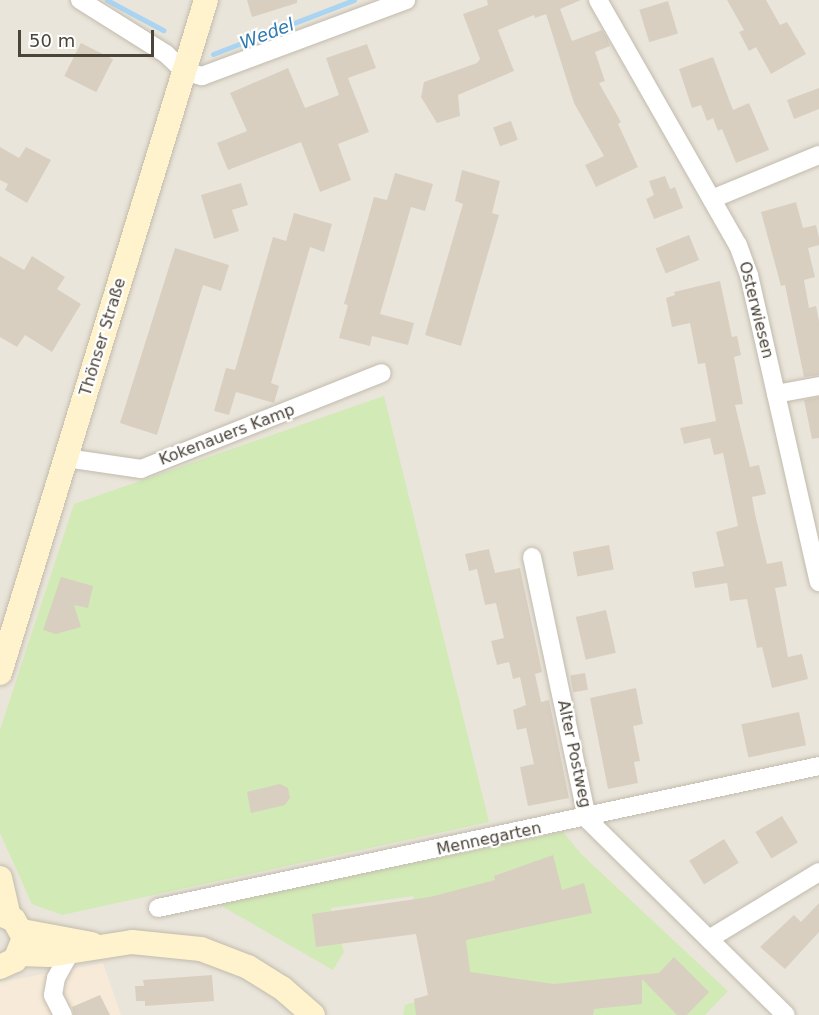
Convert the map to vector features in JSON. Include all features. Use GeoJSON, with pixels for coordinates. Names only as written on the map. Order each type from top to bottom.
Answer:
{"type":"FeatureCollection","features":[{"type":"Feature","properties":{"kind":"street"},"geometry":{"type":"LineString","coordinates":[[80,0],[166,54],[184,71],[202,76],[406,0]]}},
{"type":"Feature","properties":{"kind":"street","name":"Thönser Straße"},"geometry":{"type":"LineString","coordinates":[[0,673],[206,0]]}},
{"type":"Feature","properties":{"kind":"street","name":"Osterwiesen"},"geometry":{"type":"LineString","coordinates":[[598,0],[712,199],[749,275],[818,573]]}},
{"type":"Feature","properties":{"kind":"street"},"geometry":{"type":"LineString","coordinates":[[712,199],[819,155]]}},
{"type":"Feature","properties":{"kind":"street","name":"Kokenauers Kamp"},"geometry":{"type":"LineString","coordinates":[[66,458],[141,469],[382,373]]}},
{"type":"Feature","properties":{"kind":"street"},"geometry":{"type":"LineString","coordinates":[[776,394],[819,386]]}},
{"type":"Feature","properties":{"kind":"street","name":"Alter Postweg"},"geometry":{"type":"LineString","coordinates":[[532,557],[587,819],[786,1015]]}},
{"type":"Feature","properties":{"kind":"street","name":"Mennegarten"},"geometry":{"type":"LineString","coordinates":[[158,908],[587,819],[819,766]]}},
{"type":"Feature","properties":{"kind":"street"},"geometry":{"type":"LineString","coordinates":[[710,939],[819,872]]}},
{"type":"Feature","properties":{"kind":"street"},"geometry":{"type":"LineString","coordinates":[[0,878],[13,929],[0,967]]}},
{"type":"Feature","properties":{"kind":"street"},"geometry":{"type":"LineString","coordinates":[[13,929],[94,945],[161,942],[222,955],[282,988],[313,1015]]}},
{"type":"Feature","properties":{"kind":"street"},"geometry":{"type":"LineString","coordinates":[[13,929],[70,953],[94,945]]}},
{"type":"Feature","properties":{"kind":"street"},"geometry":{"type":"LineString","coordinates":[[63,1015],[53,995],[56,978],[70,953]]}},
{"type":"Feature","properties":{"kind":"shaded area"},"geometry":{"type":"Polygon","coordinates":[[[0,0],[819,0],[819,1015],[0,1015],[0,0]]]}},
{"type":"Feature","properties":{"kind":"shaded area"},"geometry":{"type":"Polygon","coordinates":[[[103,963],[121,1015],[0,1015],[0,982],[103,963]]]}},
{"type":"Feature","properties":{"kind":"green space"},"geometry":{"type":"Polygon","coordinates":[[[384,396],[489,822],[62,915],[32,904],[0,833],[0,730],[74,504],[384,396]]]}},
{"type":"Feature","properties":{"kind":"green space"},"geometry":{"type":"Polygon","coordinates":[[[563,832],[581,854],[728,991],[705,1015],[403,1015],[405,1005],[432,997],[413,896],[331,908],[344,952],[333,970],[218,904],[563,832]]]}},
{"type":"Feature","properties":{"kind":"building"},"geometry":{"type":"Polygon","coordinates":[[[247,0],[297,0],[297,3],[252,17],[247,0]]]}},
{"type":"Feature","properties":{"kind":"building"},"geometry":{"type":"Polygon","coordinates":[[[487,0],[581,0],[560,9],[572,41],[602,30],[607,38],[610,46],[595,52],[605,81],[599,83],[621,122],[618,124],[638,167],[596,187],[585,165],[604,156],[574,103],[546,14],[535,18],[534,15],[498,30],[514,71],[458,95],[460,116],[437,123],[421,97],[424,82],[477,63],[480,59],[463,14],[488,5],[487,0]]]}},
{"type":"Feature","properties":{"kind":"building"},"geometry":{"type":"Polygon","coordinates":[[[727,0],[766,0],[780,25],[787,22],[806,54],[771,74],[756,47],[749,51],[739,32],[744,30],[727,0]]]}},
{"type":"Feature","properties":{"kind":"building"},"geometry":{"type":"Polygon","coordinates":[[[668,1],[678,34],[649,42],[639,10],[668,1]]]}},
{"type":"Feature","properties":{"kind":"building"},"geometry":{"type":"Polygon","coordinates":[[[81,43],[113,59],[96,92],[64,76],[81,43]]]}},
{"type":"Feature","properties":{"kind":"building"},"geometry":{"type":"Polygon","coordinates":[[[367,44],[376,68],[348,78],[369,132],[338,144],[351,180],[320,192],[301,142],[228,170],[217,143],[247,131],[230,93],[288,68],[305,108],[339,95],[326,58],[367,44]]]}},
{"type":"Feature","properties":{"kind":"building"},"geometry":{"type":"Polygon","coordinates":[[[713,57],[733,110],[749,103],[769,150],[736,163],[722,129],[718,131],[713,118],[707,121],[701,105],[692,108],[679,69],[713,57]]]}},
{"type":"Feature","properties":{"kind":"building"},"geometry":{"type":"Polygon","coordinates":[[[819,88],[819,109],[794,119],[787,100],[819,88]]]}},
{"type":"Feature","properties":{"kind":"building"},"geometry":{"type":"Polygon","coordinates":[[[511,121],[518,140],[500,146],[493,127],[511,121]]]}},
{"type":"Feature","properties":{"kind":"building"},"geometry":{"type":"Polygon","coordinates":[[[0,147],[19,158],[26,147],[51,160],[27,203],[5,190],[8,184],[0,180],[0,147]]]}},
{"type":"Feature","properties":{"kind":"building"},"geometry":{"type":"Polygon","coordinates":[[[462,170],[500,181],[492,213],[499,215],[461,346],[425,335],[463,204],[455,201],[462,170]]]}},
{"type":"Feature","properties":{"kind":"building"},"geometry":{"type":"Polygon","coordinates":[[[395,173],[433,184],[425,211],[411,207],[380,314],[414,323],[408,345],[372,336],[370,346],[339,338],[348,305],[344,304],[374,197],[387,200],[395,173]]]}},
{"type":"Feature","properties":{"kind":"building"},"geometry":{"type":"Polygon","coordinates":[[[665,176],[670,189],[675,187],[683,208],[654,219],[646,199],[654,195],[649,181],[665,176]]]}},
{"type":"Feature","properties":{"kind":"building"},"geometry":{"type":"Polygon","coordinates":[[[241,183],[248,205],[232,210],[239,231],[214,239],[201,195],[241,183]]]}},
{"type":"Feature","properties":{"kind":"building"},"geometry":{"type":"Polygon","coordinates":[[[796,202],[803,228],[816,225],[819,238],[819,245],[808,248],[815,277],[804,280],[809,308],[816,306],[819,321],[819,375],[804,377],[785,285],[781,286],[761,212],[796,202]]]}},
{"type":"Feature","properties":{"kind":"building"},"geometry":{"type":"Polygon","coordinates":[[[294,213],[332,224],[324,252],[310,247],[271,383],[279,386],[274,403],[236,392],[229,415],[214,411],[226,368],[235,370],[273,237],[286,241],[294,213]]]}},
{"type":"Feature","properties":{"kind":"building"},"geometry":{"type":"Polygon","coordinates":[[[689,235],[699,260],[666,274],[656,248],[689,235]]]}},
{"type":"Feature","properties":{"kind":"building"},"geometry":{"type":"Polygon","coordinates":[[[175,248],[229,265],[221,291],[203,285],[157,435],[120,423],[175,248]]]}},
{"type":"Feature","properties":{"kind":"building"},"geometry":{"type":"Polygon","coordinates":[[[0,256],[24,270],[32,256],[65,277],[57,289],[81,304],[52,352],[25,335],[17,347],[0,337],[0,256]]]}},
{"type":"Feature","properties":{"kind":"building"},"geometry":{"type":"Polygon","coordinates":[[[720,281],[732,337],[737,336],[741,355],[734,357],[743,404],[735,405],[750,467],[759,465],[766,494],[752,497],[755,514],[767,564],[782,561],[787,586],[775,588],[788,657],[802,654],[808,679],[772,688],[762,647],[757,648],[747,599],[730,601],[727,583],[695,588],[692,572],[724,566],[716,532],[738,526],[723,453],[714,455],[710,438],[684,444],[680,428],[716,421],[705,363],[698,364],[690,323],[672,327],[666,298],[675,295],[674,292],[720,281]]]}},
{"type":"Feature","properties":{"kind":"building"},"geometry":{"type":"Polygon","coordinates":[[[819,397],[819,438],[812,439],[804,400],[819,397]]]}},
{"type":"Feature","properties":{"kind":"building"},"geometry":{"type":"Polygon","coordinates":[[[609,545],[614,570],[577,577],[573,552],[609,545]]]}},
{"type":"Feature","properties":{"kind":"building"},"geometry":{"type":"Polygon","coordinates":[[[489,549],[495,573],[520,568],[542,672],[535,674],[541,702],[549,700],[569,798],[528,806],[520,767],[534,764],[526,728],[517,730],[513,710],[526,705],[520,677],[513,679],[509,662],[497,665],[491,641],[504,638],[496,603],[485,605],[477,569],[469,571],[465,554],[489,549]]]}},
{"type":"Feature","properties":{"kind":"building"},"geometry":{"type":"Polygon","coordinates":[[[61,577],[93,586],[88,608],[74,605],[81,627],[56,634],[43,630],[61,577]]]}},
{"type":"Feature","properties":{"kind":"building"},"geometry":{"type":"Polygon","coordinates":[[[606,610],[616,653],[586,660],[576,617],[606,610]]]}},
{"type":"Feature","properties":{"kind":"building"},"geometry":{"type":"Polygon","coordinates":[[[585,673],[588,690],[573,692],[570,676],[585,673]]]}},
{"type":"Feature","properties":{"kind":"building"},"geometry":{"type":"Polygon","coordinates":[[[636,688],[643,724],[633,726],[640,761],[634,762],[638,783],[608,789],[590,698],[636,688]]]}},
{"type":"Feature","properties":{"kind":"building"},"geometry":{"type":"Polygon","coordinates":[[[799,712],[806,745],[748,758],[741,724],[799,712]]]}},
{"type":"Feature","properties":{"kind":"building"},"geometry":{"type":"Polygon","coordinates":[[[280,784],[288,788],[290,798],[285,805],[251,813],[247,792],[280,784]]]}},
{"type":"Feature","properties":{"kind":"building"},"geometry":{"type":"Polygon","coordinates":[[[782,816],[798,843],[771,859],[755,832],[782,816]]]}},
{"type":"Feature","properties":{"kind":"building"},"geometry":{"type":"Polygon","coordinates":[[[724,839],[739,863],[704,884],[689,861],[724,839]]]}},
{"type":"Feature","properties":{"kind":"building"},"geometry":{"type":"Polygon","coordinates":[[[553,855],[562,890],[584,883],[592,913],[466,940],[470,972],[554,984],[659,973],[674,957],[709,992],[687,1015],[677,1015],[642,979],[642,1004],[594,1009],[593,1015],[416,1015],[414,999],[428,995],[416,934],[316,947],[312,914],[430,897],[495,880],[494,876],[553,855]]]}},
{"type":"Feature","properties":{"kind":"building"},"geometry":{"type":"Polygon","coordinates":[[[819,903],[819,932],[785,969],[760,947],[794,915],[801,922],[819,903]]]}},
{"type":"Feature","properties":{"kind":"building"},"geometry":{"type":"Polygon","coordinates":[[[212,975],[214,1001],[145,1006],[145,1001],[136,1001],[135,986],[144,986],[143,980],[212,975]]]}},
{"type":"Feature","properties":{"kind":"building"},"geometry":{"type":"Polygon","coordinates":[[[100,995],[110,1015],[74,1015],[72,1007],[100,995]]]}},
{"type":"Feature","properties":{"kind":"waterway","name":"Wedel"},"geometry":{"type":"LineString","coordinates":[[107,0],[163,30]]}},
{"type":"Feature","properties":{"kind":"waterway","name":"Wedel"},"geometry":{"type":"LineString","coordinates":[[213,54],[354,0]]}}]}
